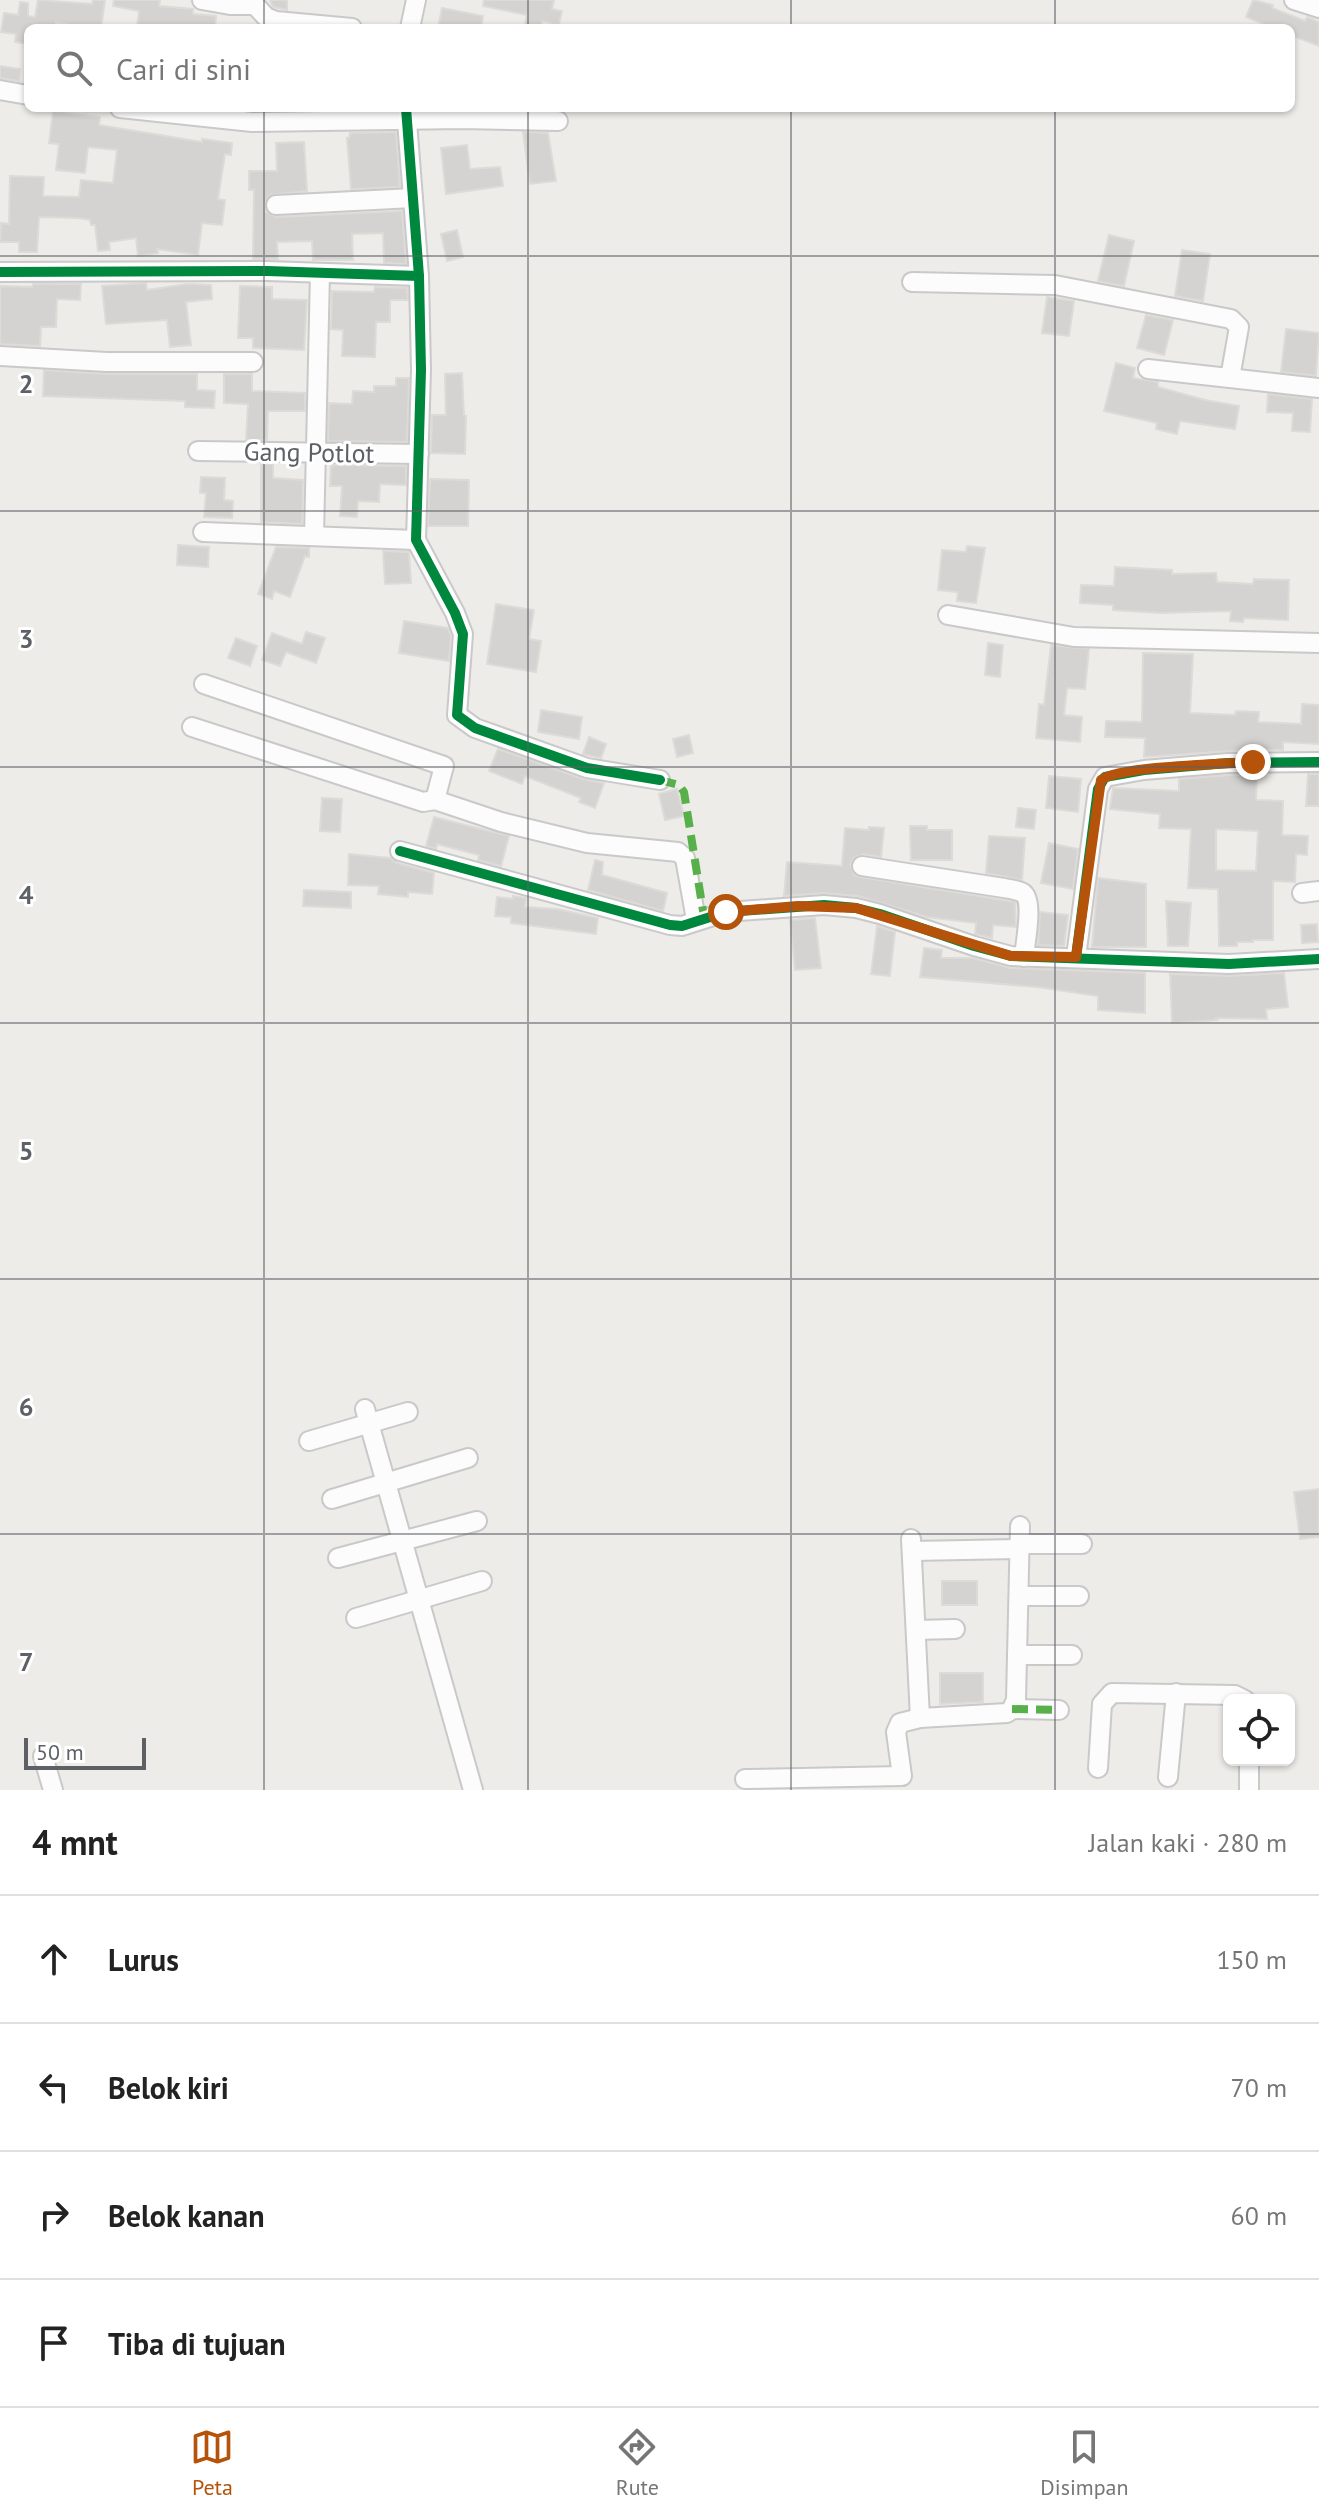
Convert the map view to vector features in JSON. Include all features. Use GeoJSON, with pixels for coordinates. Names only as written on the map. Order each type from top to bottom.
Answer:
{"type":"FeatureCollection","features":[{"type":"Feature","properties":{"kind":"street"},"geometry":{"type":"LineString","coordinates":[[202,0],[255,5],[266,17],[276,21],[309,24]]}},
{"type":"Feature","properties":{"kind":"street"},"geometry":{"type":"LineString","coordinates":[[411,24],[416,0]]}},
{"type":"Feature","properties":{"kind":"street"},"geometry":{"type":"LineString","coordinates":[[1294,0],[1319,8]]}},
{"type":"Feature","properties":{"kind":"street"},"geometry":{"type":"LineString","coordinates":[[0,90],[24,94]]}},
{"type":"Feature","properties":{"kind":"street"},"geometry":{"type":"LineString","coordinates":[[158,112],[252,122],[406,114],[558,121]]}},
{"type":"Feature","properties":{"kind":"street"},"geometry":{"type":"LineString","coordinates":[[406,114],[419,276],[421,370],[416,540],[463,634],[457,715],[475,728],[587,768],[660,780]]}},
{"type":"Feature","properties":{"kind":"street"},"geometry":{"type":"LineString","coordinates":[[276,205],[413,198]]}},
{"type":"Feature","properties":{"kind":"street"},"geometry":{"type":"LineString","coordinates":[[0,272],[267,271],[419,276]]}},
{"type":"Feature","properties":{"kind":"street"},"geometry":{"type":"LineString","coordinates":[[314,536],[320,273]]}},
{"type":"Feature","properties":{"kind":"street"},"geometry":{"type":"LineString","coordinates":[[912,282],[1055,285],[1231,319],[1239,327],[1230,378]]}},
{"type":"Feature","properties":{"kind":"street"},"geometry":{"type":"LineString","coordinates":[[0,356],[107,362],[253,362]]}},
{"type":"Feature","properties":{"kind":"street"},"geometry":{"type":"LineString","coordinates":[[1148,369],[1319,388]]}},
{"type":"Feature","properties":{"kind":"street","name":"Gang Potlot"},"geometry":{"type":"LineString","coordinates":[[198,451],[419,454]]}},
{"type":"Feature","properties":{"kind":"street"},"geometry":{"type":"LineString","coordinates":[[203,532],[416,540]]}},
{"type":"Feature","properties":{"kind":"street"},"geometry":{"type":"LineString","coordinates":[[948,615],[1074,637],[1319,643]]}},
{"type":"Feature","properties":{"kind":"street"},"geometry":{"type":"LineString","coordinates":[[204,684],[444,766],[435,800]]}},
{"type":"Feature","properties":{"kind":"street"},"geometry":{"type":"LineString","coordinates":[[192,727],[423,802],[435,800],[501,822],[587,843],[678,852],[685,858],[696,920]]}},
{"type":"Feature","properties":{"kind":"street"},"geometry":{"type":"LineString","coordinates":[[1076,957],[1098,789],[1105,777],[1144,770],[1228,763],[1319,762]]}},
{"type":"Feature","properties":{"kind":"street"},"geometry":{"type":"LineString","coordinates":[[400,851],[670,925],[682,926],[726,912],[798,906],[856,908],[974,946],[1024,957],[1229,964],[1319,959]]}},
{"type":"Feature","properties":{"kind":"street"},"geometry":{"type":"LineString","coordinates":[[862,866],[1004,888],[1023,894],[1028,900],[1029,909],[1024,957]]}},
{"type":"Feature","properties":{"kind":"street"},"geometry":{"type":"LineString","coordinates":[[309,1441],[367,1416],[408,1412]]}},
{"type":"Feature","properties":{"kind":"street"},"geometry":{"type":"LineString","coordinates":[[367,1416],[473,1790]]}},
{"type":"Feature","properties":{"kind":"street"},"geometry":{"type":"LineString","coordinates":[[332,1499],[468,1458]]}},
{"type":"Feature","properties":{"kind":"street"},"geometry":{"type":"LineString","coordinates":[[338,1558],[477,1521]]}},
{"type":"Feature","properties":{"kind":"street"},"geometry":{"type":"LineString","coordinates":[[920,1718],[912,1545],[1020,1540],[1082,1544]]}},
{"type":"Feature","properties":{"kind":"street"},"geometry":{"type":"LineString","coordinates":[[745,1779],[891,1784],[902,1776],[897,1725],[920,1718],[1007,1713],[1012,1709],[1016,1700],[1020,1540]]}},
{"type":"Feature","properties":{"kind":"street"},"geometry":{"type":"LineString","coordinates":[[356,1618],[482,1581]]}},
{"type":"Feature","properties":{"kind":"street"},"geometry":{"type":"LineString","coordinates":[[1019,1596],[1079,1596]]}},
{"type":"Feature","properties":{"kind":"street"},"geometry":{"type":"LineString","coordinates":[[916,1630],[955,1629]]}},
{"type":"Feature","properties":{"kind":"street"},"geometry":{"type":"LineString","coordinates":[[1017,1655],[1072,1655]]}},
{"type":"Feature","properties":{"kind":"street"},"geometry":{"type":"LineString","coordinates":[[1098,1768],[1102,1704],[1106,1696],[1123,1692],[1223,1695]]}},
{"type":"Feature","properties":{"kind":"street"},"geometry":{"type":"LineString","coordinates":[[1168,1777],[1176,1693]]}},
{"type":"Feature","properties":{"kind":"street"},"geometry":{"type":"LineString","coordinates":[[1012,1709],[1059,1710]]}},
{"type":"Feature","properties":{"kind":"street"},"geometry":{"type":"LineString","coordinates":[[43,1756],[53,1790]]}},
{"type":"Feature","properties":{"kind":"street"},"geometry":{"type":"LineString","coordinates":[[1249,1766],[1249,1790]]}},
{"type":"Feature","properties":{"kind":"building"},"geometry":{"type":"Polygon","coordinates":[[[38,0],[92,4],[93,0],[105,0],[102,24],[24,24],[24,43],[15,42],[16,34],[1,32],[4,13],[18,15],[20,2],[28,3],[28,16],[35,17],[38,0]]]}},
{"type":"Feature","properties":{"kind":"building"},"geometry":{"type":"Polygon","coordinates":[[[114,0],[160,0],[159,6],[193,9],[193,14],[216,16],[215,24],[137,24],[139,11],[113,6],[114,0]]]}},
{"type":"Feature","properties":{"kind":"building"},"geometry":{"type":"Polygon","coordinates":[[[270,0],[287,0],[287,10],[273,7],[270,0]]]}},
{"type":"Feature","properties":{"kind":"building"},"geometry":{"type":"Polygon","coordinates":[[[484,0],[554,0],[552,9],[562,11],[559,24],[542,21],[542,24],[525,24],[527,15],[483,6],[484,0]]]}},
{"type":"Feature","properties":{"kind":"building"},"geometry":{"type":"Polygon","coordinates":[[[1253,0],[1273,5],[1272,8],[1305,21],[1307,17],[1319,22],[1319,46],[1295,37],[1295,24],[1264,24],[1246,17],[1253,0]]]}},
{"type":"Feature","properties":{"kind":"building"},"geometry":{"type":"Polygon","coordinates":[[[442,8],[483,16],[482,24],[439,24],[442,8]]]}},
{"type":"Feature","properties":{"kind":"building"},"geometry":{"type":"Polygon","coordinates":[[[0,66],[20,69],[19,81],[0,78],[0,66]]]}},
{"type":"Feature","properties":{"kind":"building"},"geometry":{"type":"Polygon","coordinates":[[[53,112],[100,117],[99,125],[202,142],[202,139],[232,143],[231,155],[225,154],[218,199],[225,200],[222,225],[202,223],[198,255],[157,249],[158,253],[138,256],[136,238],[109,242],[110,250],[98,251],[95,225],[91,225],[90,220],[78,218],[39,217],[37,252],[19,252],[19,242],[0,242],[1,223],[9,224],[10,176],[44,177],[43,196],[79,197],[81,180],[113,183],[117,150],[88,147],[85,173],[56,170],[59,144],[49,143],[53,112]]]}},
{"type":"Feature","properties":{"kind":"building"},"geometry":{"type":"Polygon","coordinates":[[[396,132],[400,187],[351,189],[347,138],[350,133],[396,132]]]}},
{"type":"Feature","properties":{"kind":"building"},"geometry":{"type":"Polygon","coordinates":[[[523,132],[548,133],[556,181],[530,184],[523,132]]]}},
{"type":"Feature","properties":{"kind":"building"},"geometry":{"type":"Polygon","coordinates":[[[304,142],[307,191],[270,195],[264,205],[266,212],[277,217],[402,211],[406,264],[384,263],[383,233],[352,234],[353,260],[313,260],[312,241],[277,242],[278,259],[253,259],[254,190],[249,190],[249,171],[277,171],[276,143],[304,142]]]}},
{"type":"Feature","properties":{"kind":"building"},"geometry":{"type":"Polygon","coordinates":[[[467,145],[470,169],[500,167],[503,186],[446,194],[441,148],[467,145]]]}},
{"type":"Feature","properties":{"kind":"building"},"geometry":{"type":"Polygon","coordinates":[[[457,230],[463,257],[447,261],[441,234],[457,230]]]}},
{"type":"Feature","properties":{"kind":"building"},"geometry":{"type":"Polygon","coordinates":[[[1109,235],[1134,241],[1124,286],[1098,281],[1109,235]]]}},
{"type":"Feature","properties":{"kind":"building"},"geometry":{"type":"Polygon","coordinates":[[[1182,250],[1210,254],[1203,301],[1175,296],[1182,250]]]}},
{"type":"Feature","properties":{"kind":"building"},"geometry":{"type":"Polygon","coordinates":[[[146,283],[147,290],[187,284],[211,285],[212,299],[186,302],[191,345],[170,347],[167,320],[106,324],[102,286],[146,283]]]}},
{"type":"Feature","properties":{"kind":"building"},"geometry":{"type":"Polygon","coordinates":[[[33,284],[81,284],[80,300],[57,299],[56,327],[41,327],[40,346],[0,344],[0,286],[32,287],[33,284]]]}},
{"type":"Feature","properties":{"kind":"building"},"geometry":{"type":"Polygon","coordinates":[[[240,286],[272,287],[272,299],[307,300],[304,350],[253,348],[253,338],[238,338],[240,286]]]}},
{"type":"Feature","properties":{"kind":"building"},"geometry":{"type":"Polygon","coordinates":[[[375,287],[407,288],[408,300],[390,300],[390,322],[376,322],[375,357],[342,356],[343,330],[331,329],[332,291],[374,292],[375,287]]]}},
{"type":"Feature","properties":{"kind":"building"},"geometry":{"type":"Polygon","coordinates":[[[1047,297],[1074,301],[1069,336],[1042,333],[1047,297]]]}},
{"type":"Feature","properties":{"kind":"building"},"geometry":{"type":"Polygon","coordinates":[[[1146,315],[1173,320],[1164,355],[1137,348],[1146,315]]]}},
{"type":"Feature","properties":{"kind":"building"},"geometry":{"type":"Polygon","coordinates":[[[1286,329],[1319,333],[1316,376],[1281,372],[1286,329]]]}},
{"type":"Feature","properties":{"kind":"building"},"geometry":{"type":"Polygon","coordinates":[[[1116,363],[1135,368],[1133,378],[1158,382],[1158,387],[1239,406],[1235,429],[1180,421],[1177,434],[1156,429],[1157,423],[1104,411],[1116,363]]]}},
{"type":"Feature","properties":{"kind":"building"},"geometry":{"type":"Polygon","coordinates":[[[44,370],[197,374],[197,390],[215,391],[214,408],[185,407],[185,401],[43,396],[44,370]]]}},
{"type":"Feature","properties":{"kind":"building"},"geometry":{"type":"Polygon","coordinates":[[[462,373],[466,416],[465,454],[431,453],[432,415],[446,415],[445,374],[462,373]]]}},
{"type":"Feature","properties":{"kind":"building"},"geometry":{"type":"Polygon","coordinates":[[[224,374],[252,374],[252,391],[305,393],[305,411],[268,411],[267,440],[246,440],[248,404],[224,403],[224,374]]]}},
{"type":"Feature","properties":{"kind":"building"},"geometry":{"type":"Polygon","coordinates":[[[396,378],[409,378],[407,442],[328,441],[329,403],[352,404],[353,391],[374,392],[374,386],[396,386],[396,378]]]}},
{"type":"Feature","properties":{"kind":"building"},"geometry":{"type":"Polygon","coordinates":[[[1268,394],[1312,399],[1310,432],[1292,431],[1293,413],[1267,412],[1268,394]]]}},
{"type":"Feature","properties":{"kind":"building"},"geometry":{"type":"Polygon","coordinates":[[[261,464],[273,464],[273,478],[303,480],[302,524],[261,522],[261,464]]]}},
{"type":"Feature","properties":{"kind":"building"},"geometry":{"type":"Polygon","coordinates":[[[331,465],[406,466],[406,485],[380,484],[379,502],[358,501],[357,517],[340,516],[342,486],[330,486],[331,465]]]}},
{"type":"Feature","properties":{"kind":"building"},"geometry":{"type":"Polygon","coordinates":[[[201,477],[225,478],[224,500],[233,501],[232,518],[204,517],[206,493],[200,493],[201,477]]]}},
{"type":"Feature","properties":{"kind":"building"},"geometry":{"type":"Polygon","coordinates":[[[430,479],[469,480],[468,526],[428,526],[430,479]]]}},
{"type":"Feature","properties":{"kind":"building"},"geometry":{"type":"Polygon","coordinates":[[[178,545],[209,547],[208,567],[177,565],[178,545]]]}},
{"type":"Feature","properties":{"kind":"building"},"geometry":{"type":"Polygon","coordinates":[[[967,546],[985,548],[976,603],[957,601],[958,592],[938,590],[942,550],[966,552],[967,546]]]}},
{"type":"Feature","properties":{"kind":"building"},"geometry":{"type":"Polygon","coordinates":[[[276,547],[309,548],[309,557],[305,556],[290,597],[274,591],[272,599],[258,594],[276,547]]]}},
{"type":"Feature","properties":{"kind":"building"},"geometry":{"type":"Polygon","coordinates":[[[383,551],[409,552],[411,583],[385,584],[383,551]]]}},
{"type":"Feature","properties":{"kind":"building"},"geometry":{"type":"Polygon","coordinates":[[[1115,567],[1172,570],[1172,574],[1216,573],[1217,582],[1253,584],[1254,579],[1289,580],[1288,620],[1244,618],[1243,622],[1230,621],[1231,611],[1161,613],[1113,610],[1113,605],[1080,603],[1081,585],[1114,586],[1115,567]]]}},
{"type":"Feature","properties":{"kind":"building"},"geometry":{"type":"Polygon","coordinates":[[[496,604],[534,610],[529,639],[541,641],[536,672],[487,664],[496,604]]]}},
{"type":"Feature","properties":{"kind":"building"},"geometry":{"type":"Polygon","coordinates":[[[404,621],[448,628],[451,636],[449,661],[399,653],[404,621]]]}},
{"type":"Feature","properties":{"kind":"building"},"geometry":{"type":"Polygon","coordinates":[[[306,632],[325,638],[316,663],[286,652],[280,666],[262,660],[272,633],[302,644],[306,632]]]}},
{"type":"Feature","properties":{"kind":"building"},"geometry":{"type":"Polygon","coordinates":[[[236,638],[257,646],[250,666],[228,658],[236,638]]]}},
{"type":"Feature","properties":{"kind":"building"},"geometry":{"type":"Polygon","coordinates":[[[988,643],[1003,645],[1000,677],[985,675],[988,643]]]}},
{"type":"Feature","properties":{"kind":"building"},"geometry":{"type":"Polygon","coordinates":[[[1051,645],[1089,649],[1085,689],[1067,688],[1064,715],[1082,717],[1080,742],[1036,738],[1039,704],[1044,705],[1051,645]]]}},
{"type":"Feature","properties":{"kind":"building"},"geometry":{"type":"Polygon","coordinates":[[[1143,653],[1193,654],[1190,713],[1235,715],[1236,711],[1259,712],[1258,722],[1301,724],[1302,704],[1319,705],[1319,744],[1283,742],[1283,750],[1144,757],[1145,738],[1105,737],[1106,721],[1142,722],[1143,653]]]}},
{"type":"Feature","properties":{"kind":"building"},"geometry":{"type":"Polygon","coordinates":[[[541,710],[582,717],[579,739],[538,732],[541,710]]]}},
{"type":"Feature","properties":{"kind":"building"},"geometry":{"type":"Polygon","coordinates":[[[689,735],[693,753],[677,757],[673,739],[689,735]]]}},
{"type":"Feature","properties":{"kind":"building"},"geometry":{"type":"Polygon","coordinates":[[[589,737],[606,744],[601,758],[583,754],[589,737]]]}},
{"type":"Feature","properties":{"kind":"building"},"geometry":{"type":"Polygon","coordinates":[[[498,749],[583,779],[604,783],[595,808],[579,802],[581,798],[525,776],[522,784],[489,771],[498,749]]]}},
{"type":"Feature","properties":{"kind":"building"},"geometry":{"type":"Polygon","coordinates":[[[1308,774],[1319,774],[1319,806],[1306,806],[1308,774]]]}},
{"type":"Feature","properties":{"kind":"building"},"geometry":{"type":"Polygon","coordinates":[[[1257,775],[1256,800],[1283,801],[1282,835],[1308,836],[1307,855],[1296,854],[1295,882],[1273,881],[1273,940],[1219,946],[1218,889],[1188,888],[1191,829],[1159,828],[1160,814],[1110,809],[1113,788],[1179,791],[1179,779],[1257,775]],[[1216,829],[1216,870],[1256,871],[1258,831],[1216,829]]]}},
{"type":"Feature","properties":{"kind":"building"},"geometry":{"type":"Polygon","coordinates":[[[1049,776],[1081,779],[1078,812],[1046,808],[1049,776]]]}},
{"type":"Feature","properties":{"kind":"building"},"geometry":{"type":"Polygon","coordinates":[[[677,789],[684,816],[665,820],[659,794],[677,789]]]}},
{"type":"Feature","properties":{"kind":"building"},"geometry":{"type":"Polygon","coordinates":[[[322,798],[342,799],[340,832],[320,831],[322,798]]]}},
{"type":"Feature","properties":{"kind":"building"},"geometry":{"type":"Polygon","coordinates":[[[1018,808],[1036,810],[1034,829],[1016,827],[1018,808]]]}},
{"type":"Feature","properties":{"kind":"building"},"geometry":{"type":"Polygon","coordinates":[[[434,817],[509,836],[501,866],[478,860],[479,855],[437,844],[436,849],[426,846],[434,817]]]}},
{"type":"Feature","properties":{"kind":"building"},"geometry":{"type":"Polygon","coordinates":[[[910,826],[952,830],[952,860],[911,860],[910,826]]]}},
{"type":"Feature","properties":{"kind":"building"},"geometry":{"type":"Polygon","coordinates":[[[869,827],[884,828],[881,857],[863,854],[853,858],[850,865],[855,876],[1015,902],[1016,927],[993,925],[992,938],[975,934],[976,923],[927,917],[859,896],[823,893],[784,896],[787,862],[842,866],[845,828],[869,830],[869,827]]]}},
{"type":"Feature","properties":{"kind":"building"},"geometry":{"type":"Polygon","coordinates":[[[989,836],[1025,838],[1022,880],[986,873],[989,836]]]}},
{"type":"Feature","properties":{"kind":"building"},"geometry":{"type":"Polygon","coordinates":[[[1049,843],[1078,849],[1073,889],[1041,883],[1049,843]]]}},
{"type":"Feature","properties":{"kind":"building"},"geometry":{"type":"Polygon","coordinates":[[[349,854],[390,858],[397,863],[434,873],[432,894],[408,892],[408,897],[378,894],[379,886],[348,885],[349,854]]]}},
{"type":"Feature","properties":{"kind":"building"},"geometry":{"type":"Polygon","coordinates":[[[595,860],[603,862],[602,875],[667,893],[663,911],[588,890],[595,860]]]}},
{"type":"Feature","properties":{"kind":"building"},"geometry":{"type":"Polygon","coordinates":[[[1098,878],[1146,884],[1146,947],[1092,947],[1098,878]]]}},
{"type":"Feature","properties":{"kind":"building"},"geometry":{"type":"Polygon","coordinates":[[[304,890],[351,892],[351,908],[303,906],[304,890]]]}},
{"type":"Feature","properties":{"kind":"building"},"geometry":{"type":"Polygon","coordinates":[[[513,896],[526,898],[525,907],[557,909],[598,918],[596,934],[511,923],[511,917],[495,916],[497,897],[513,899],[513,896]]]}},
{"type":"Feature","properties":{"kind":"building"},"geometry":{"type":"Polygon","coordinates":[[[1166,901],[1191,903],[1188,946],[1168,946],[1166,901]]]}},
{"type":"Feature","properties":{"kind":"building"},"geometry":{"type":"Polygon","coordinates":[[[1040,912],[1068,915],[1064,946],[1038,945],[1040,912]]]}},
{"type":"Feature","properties":{"kind":"building"},"geometry":{"type":"Polygon","coordinates":[[[815,918],[821,968],[795,970],[790,920],[815,918]]]}},
{"type":"Feature","properties":{"kind":"building"},"geometry":{"type":"Polygon","coordinates":[[[1317,924],[1318,942],[1302,943],[1301,925],[1317,924]]]}},
{"type":"Feature","properties":{"kind":"building"},"geometry":{"type":"Polygon","coordinates":[[[877,926],[895,932],[890,976],[871,974],[877,926]]]}},
{"type":"Feature","properties":{"kind":"building"},"geometry":{"type":"Polygon","coordinates":[[[924,948],[942,950],[941,958],[973,958],[1011,968],[1145,973],[1145,1013],[1098,1010],[1098,996],[1037,987],[920,977],[924,948]]]}},
{"type":"Feature","properties":{"kind":"building"},"geometry":{"type":"Polygon","coordinates":[[[1284,973],[1288,1007],[1266,1009],[1267,1019],[1216,1018],[1172,1023],[1170,974],[1229,976],[1284,973]]]}},
{"type":"Feature","properties":{"kind":"building"},"geometry":{"type":"Polygon","coordinates":[[[1319,1489],[1319,1537],[1300,1539],[1294,1492],[1319,1489]]]}},
{"type":"Feature","properties":{"kind":"building"},"geometry":{"type":"Polygon","coordinates":[[[942,1581],[977,1581],[977,1605],[942,1605],[942,1581]]]}},
{"type":"Feature","properties":{"kind":"building"},"geometry":{"type":"Polygon","coordinates":[[[940,1673],[983,1673],[983,1702],[940,1704],[940,1673]]]}},
{"type":"Feature","properties":{"kind":"marked path"},"geometry":{"type":"LineString","coordinates":[[660,780],[679,785],[684,792],[704,917]]}},
{"type":"Feature","properties":{"kind":"marked path"},"geometry":{"type":"LineString","coordinates":[[1012,1709],[1059,1710]]}},
{"type":"Feature","properties":{"kind":"cycle path"},"geometry":{"type":"LineString","coordinates":[[406,112],[419,276],[421,370],[416,540],[463,634],[457,715],[475,728],[587,768],[660,780]]}},
{"type":"Feature","properties":{"kind":"cycle path"},"geometry":{"type":"LineString","coordinates":[[0,272],[267,271],[419,276]]}},
{"type":"Feature","properties":{"kind":"cycle path"},"geometry":{"type":"LineString","coordinates":[[1076,957],[1098,789],[1105,777],[1144,770],[1228,763],[1319,762]]}},
{"type":"Feature","properties":{"kind":"cycle path"},"geometry":{"type":"LineString","coordinates":[[400,851],[670,925],[682,926],[726,912],[824,905],[880,914],[1011,956],[1229,964],[1319,959]]}},
{"type":"Feature","properties":{"kind":"route"},"geometry":{"type":"LineString","coordinates":[[726,912],[824,905],[856,908],[1011,956],[1076,957],[1101,780],[1109,775],[1144,770],[1253,762]]}}]}
